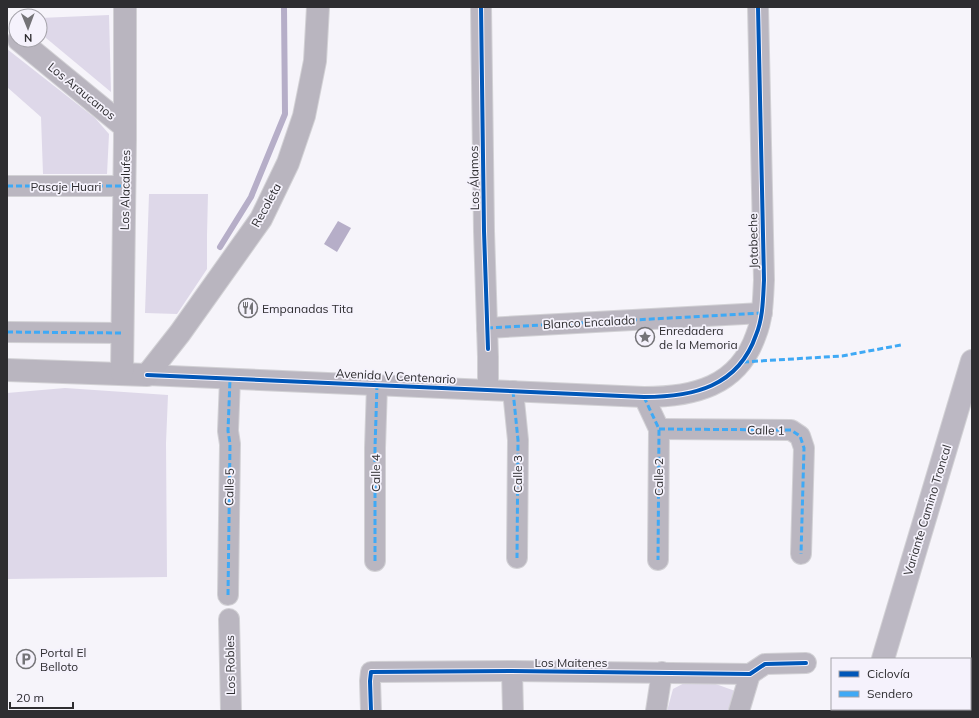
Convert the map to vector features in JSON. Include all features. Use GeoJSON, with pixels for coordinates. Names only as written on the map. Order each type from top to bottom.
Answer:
{"type":"FeatureCollection","features":[{"type":"Feature","properties":{"kind":"main road","name":"Los Alacalufes"},"geometry":{"type":"LineString","coordinates":[[122,373],[126,127],[125,7]]}},
{"type":"Feature","properties":{"kind":"main road","name":"Recoleta"},"geometry":{"type":"LineString","coordinates":[[147,375],[180,333],[261,218],[288,163],[304,116],[315,61],[318,7]]}},
{"type":"Feature","properties":{"kind":"main road","name":"Los Araucanos"},"geometry":{"type":"LineString","coordinates":[[29,48],[126,127]]}},
{"type":"Feature","properties":{"kind":"main road","name":"Variante Camino Troncal"},"geometry":{"type":"LineString","coordinates":[[883,658],[972,361]]}},
{"type":"Feature","properties":{"kind":"main road","name":"Avenida V Centenario"},"geometry":{"type":"LineString","coordinates":[[7,370],[147,375]]}},
{"type":"Feature","properties":{"kind":"main road","name":"Avenida V Centenario"},"geometry":{"type":"LineString","coordinates":[[7,377],[71,372]]}},
{"type":"Feature","properties":{"kind":"street","name":"Los Álamos"},"geometry":{"type":"LineString","coordinates":[[481,7],[488,390]]}},
{"type":"Feature","properties":{"kind":"street","name":"Jotabeche"},"geometry":{"type":"LineString","coordinates":[[644,397],[663,397],[694,393],[719,383],[743,362],[756,336],[762,313],[764,280],[758,7]]}},
{"type":"Feature","properties":{"kind":"street","name":"Pasaje Huari"},"geometry":{"type":"LineString","coordinates":[[7,186],[125,186]]}},
{"type":"Feature","properties":{"kind":"street","name":"Blanco Encalada"},"geometry":{"type":"LineString","coordinates":[[487,328],[762,313]]}},
{"type":"Feature","properties":{"kind":"street"},"geometry":{"type":"LineString","coordinates":[[7,332],[122,333]]}},
{"type":"Feature","properties":{"kind":"street","name":"Avenida V Centenario"},"geometry":{"type":"LineString","coordinates":[[147,375],[644,397]]}},
{"type":"Feature","properties":{"kind":"street","name":"Calle 5"},"geometry":{"type":"LineString","coordinates":[[228,595],[230,444],[228,431],[230,379]]}},
{"type":"Feature","properties":{"kind":"street","name":"Calle 4"},"geometry":{"type":"LineString","coordinates":[[375,561],[375,448],[377,385]]}},
{"type":"Feature","properties":{"kind":"street","name":"Calle 3"},"geometry":{"type":"LineString","coordinates":[[513,391],[518,440],[517,558]]}},
{"type":"Feature","properties":{"kind":"street","name":"Calle 2"},"geometry":{"type":"LineString","coordinates":[[644,397],[660,429],[658,560]]}},
{"type":"Feature","properties":{"kind":"street","name":"Calle 1"},"geometry":{"type":"LineString","coordinates":[[660,429],[791,430],[800,436],[804,448],[801,554]]}},
{"type":"Feature","properties":{"kind":"street","name":"Los Robles"},"geometry":{"type":"LineString","coordinates":[[229,619],[231,711]]}},
{"type":"Feature","properties":{"kind":"street"},"geometry":{"type":"LineString","coordinates":[[739,711],[750,674],[765,664],[806,663]]}},
{"type":"Feature","properties":{"kind":"street"},"geometry":{"type":"LineString","coordinates":[[512,671],[513,711]]}},
{"type":"Feature","properties":{"kind":"street","name":"Los Maitenes"},"geometry":{"type":"LineString","coordinates":[[371,711],[371,672],[512,671],[750,674]]}},
{"type":"Feature","properties":{"kind":"street"},"geometry":{"type":"LineString","coordinates":[[656,711],[662,672]]}},
{"type":"Feature","properties":{"kind":"shaded area"},"geometry":{"type":"Polygon","coordinates":[[[109,15],[111,92],[48,40],[48,18],[109,15]]]}},
{"type":"Feature","properties":{"kind":"shaded area"},"geometry":{"type":"Polygon","coordinates":[[[7,49],[95,118],[109,134],[107,174],[43,174],[41,117],[7,87],[7,49]]]}},
{"type":"Feature","properties":{"kind":"shaded area"},"geometry":{"type":"Polygon","coordinates":[[[149,194],[208,194],[207,269],[177,314],[145,313],[149,194]]]}},
{"type":"Feature","properties":{"kind":"shaded area"},"geometry":{"type":"Polygon","coordinates":[[[338,221],[351,228],[337,252],[324,244],[338,221]]]}},
{"type":"Feature","properties":{"kind":"shaded area"},"geometry":{"type":"Polygon","coordinates":[[[65,388],[168,395],[166,443],[167,577],[7,579],[7,393],[65,388]]]}},
{"type":"Feature","properties":{"kind":"shaded area"},"geometry":{"type":"Polygon","coordinates":[[[690,680],[710,682],[738,692],[733,711],[667,711],[673,689],[690,680]]]}},
{"type":"Feature","properties":{"kind":"waterway"},"geometry":{"type":"LineString","coordinates":[[220,247],[251,197],[285,114],[284,7]]}},
{"type":"Feature","properties":{"kind":"marked path"},"geometry":{"type":"LineString","coordinates":[[7,186],[125,186]]}},
{"type":"Feature","properties":{"kind":"marked path"},"geometry":{"type":"LineString","coordinates":[[487,328],[762,313]]}},
{"type":"Feature","properties":{"kind":"marked path"},"geometry":{"type":"LineString","coordinates":[[7,332],[122,333]]}},
{"type":"Feature","properties":{"kind":"marked path"},"geometry":{"type":"LineString","coordinates":[[743,362],[842,356],[901,345]]}},
{"type":"Feature","properties":{"kind":"marked path"},"geometry":{"type":"LineString","coordinates":[[228,595],[230,444],[228,431],[230,379]]}},
{"type":"Feature","properties":{"kind":"marked path"},"geometry":{"type":"LineString","coordinates":[[375,561],[375,448],[377,385]]}},
{"type":"Feature","properties":{"kind":"marked path"},"geometry":{"type":"LineString","coordinates":[[513,391],[518,440],[517,558]]}},
{"type":"Feature","properties":{"kind":"marked path"},"geometry":{"type":"LineString","coordinates":[[644,397],[659,429],[658,560]]}},
{"type":"Feature","properties":{"kind":"marked path"},"geometry":{"type":"LineString","coordinates":[[659,429],[791,430],[800,436],[804,448],[801,554]]}},
{"type":"Feature","properties":{"kind":"cycle path"},"geometry":{"type":"LineString","coordinates":[[481,7],[484,231],[488,349]]}},
{"type":"Feature","properties":{"kind":"cycle path"},"geometry":{"type":"LineString","coordinates":[[147,375],[644,397],[680,395],[712,386],[738,367],[748,353],[758,329],[763,301],[764,280],[758,7]]}},
{"type":"Feature","properties":{"kind":"cycle path"},"geometry":{"type":"LineString","coordinates":[[371,711],[371,672],[512,671],[750,674],[765,664],[806,663]]}},
{"type":"Feature","properties":{"kind":"place","name":"Empanadas Tita"},"geometry":{"type":"Point","coordinates":[248,308]}},
{"type":"Feature","properties":{"kind":"place","name":"Enredadera de la Memoria"},"geometry":{"type":"Point","coordinates":[645,337]}},
{"type":"Feature","properties":{"kind":"place","name":"Portal El Belloto"},"geometry":{"type":"Point","coordinates":[26,659]}}]}
